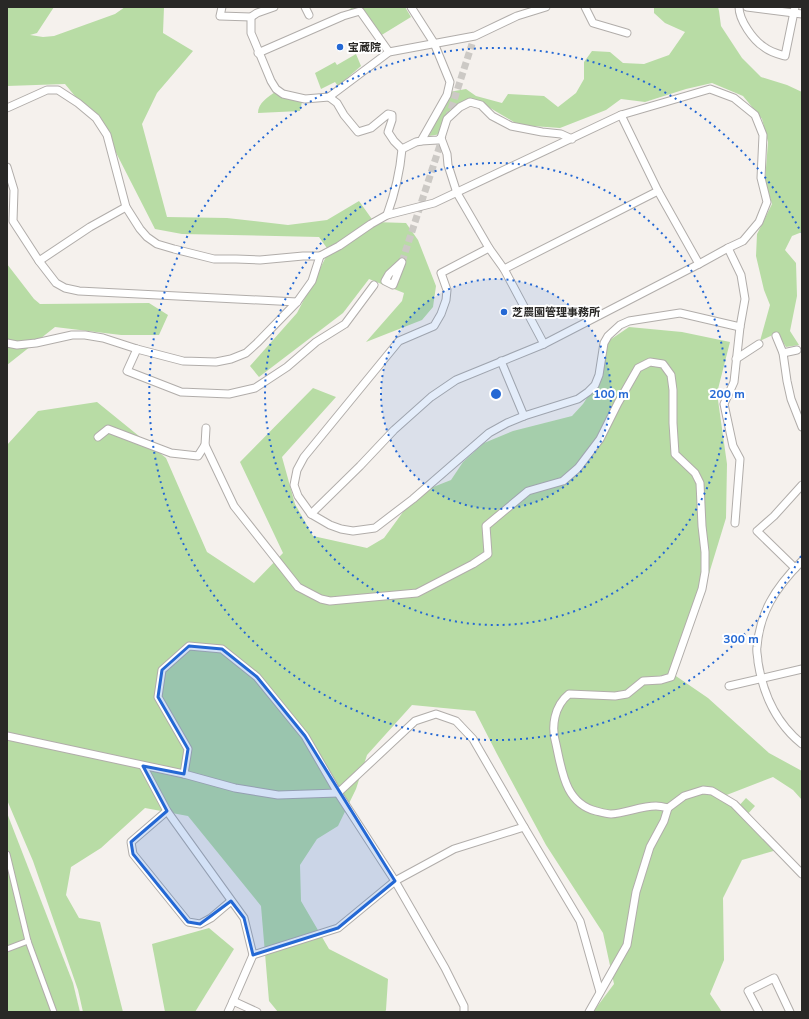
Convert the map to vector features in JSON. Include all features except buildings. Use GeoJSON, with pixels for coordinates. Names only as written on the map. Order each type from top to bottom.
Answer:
{"type":"FeatureCollection","features":[{"type":"Feature","properties":{"kind":"street"},"geometry":{"type":"LineString","coordinates":[[222,7],[220,16],[251,17],[257,13],[274,7]]}},
{"type":"Feature","properties":{"kind":"street"},"geometry":{"type":"LineString","coordinates":[[305,7],[310,15]]}},
{"type":"Feature","properties":{"kind":"street"},"geometry":{"type":"LineString","coordinates":[[411,7],[434,43],[450,82],[448,95],[421,141]]}},
{"type":"Feature","properties":{"kind":"street"},"geometry":{"type":"LineString","coordinates":[[251,17],[252,33],[258,53],[276,89],[283,94],[305,99],[329,97],[389,52],[475,36],[517,16],[546,7]]}},
{"type":"Feature","properties":{"kind":"street"},"geometry":{"type":"LineString","coordinates":[[585,7],[593,23],[627,33]]}},
{"type":"Feature","properties":{"kind":"street"},"geometry":{"type":"LineString","coordinates":[[739,7],[739,11],[748,31],[764,48],[785,56],[794,10]]}},
{"type":"Feature","properties":{"kind":"street"},"geometry":{"type":"LineString","coordinates":[[747,7],[794,10],[802,14]]}},
{"type":"Feature","properties":{"kind":"street"},"geometry":{"type":"LineString","coordinates":[[258,53],[343,16],[360,11],[389,52]]}},
{"type":"Feature","properties":{"kind":"street"},"geometry":{"type":"LineString","coordinates":[[472,44],[475,36]]}},
{"type":"Feature","properties":{"kind":"street"},"geometry":{"type":"LineString","coordinates":[[7,108],[47,90],[58,90],[78,103],[96,118],[107,135],[126,207],[147,237],[157,244],[214,259],[260,260],[320,256],[339,246],[387,215],[434,203],[621,115],[710,89],[734,98],[755,115],[763,135],[761,178],[767,202],[759,222],[744,241],[544,344],[456,380],[431,397],[394,430],[311,514]]}},
{"type":"Feature","properties":{"kind":"street"},"geometry":{"type":"LineString","coordinates":[[329,97],[358,132],[371,128],[388,114],[392,115],[388,132],[402,149],[397,187],[387,215]]}},
{"type":"Feature","properties":{"kind":"street"},"geometry":{"type":"LineString","coordinates":[[544,344],[504,268],[489,248],[457,193],[448,165],[447,154],[441,138],[447,119],[460,107],[470,102],[481,105],[492,116],[511,126],[561,134],[572,139]]}},
{"type":"Feature","properties":{"kind":"street"},"geometry":{"type":"LineString","coordinates":[[621,115],[658,191],[699,264]]}},
{"type":"Feature","properties":{"kind":"street"},"geometry":{"type":"LineString","coordinates":[[402,149],[416,142],[438,140],[441,138]]}},
{"type":"Feature","properties":{"kind":"street"},"geometry":{"type":"LineString","coordinates":[[7,167],[14,190],[14,222],[39,261],[56,283],[65,288],[79,291],[297,302]]}},
{"type":"Feature","properties":{"kind":"street"},"geometry":{"type":"LineString","coordinates":[[504,268],[658,191]]}},
{"type":"Feature","properties":{"kind":"street"},"geometry":{"type":"LineString","coordinates":[[39,261],[90,227],[126,207]]}},
{"type":"Feature","properties":{"kind":"street"},"geometry":{"type":"LineString","coordinates":[[489,248],[441,273],[447,290],[446,300],[442,314],[434,326],[399,341],[304,457],[297,470],[294,484],[298,496],[311,514],[330,525],[341,529],[353,531],[375,528],[413,499],[489,433],[524,416],[578,399],[588,392],[595,385],[599,375],[604,343],[608,336],[620,325],[629,321],[680,312],[740,327]]}},
{"type":"Feature","properties":{"kind":"street"},"geometry":{"type":"LineString","coordinates":[[728,248],[741,275],[745,299],[740,327],[734,382],[724,404],[733,446],[740,459],[735,523]]}},
{"type":"Feature","properties":{"kind":"street"},"geometry":{"type":"LineString","coordinates":[[7,343],[17,345],[36,343],[72,335],[85,335],[103,338],[183,361],[216,362],[231,359],[246,353],[257,344],[297,302],[312,281],[320,256]]}},
{"type":"Feature","properties":{"kind":"street"},"geometry":{"type":"LineString","coordinates":[[137,349],[127,371],[181,392],[229,394],[255,388],[287,367],[316,342],[345,324],[374,285]]}},
{"type":"Feature","properties":{"kind":"street"},"geometry":{"type":"LineString","coordinates":[[776,336],[783,353],[791,399],[802,427]]}},
{"type":"Feature","properties":{"kind":"street"},"geometry":{"type":"LineString","coordinates":[[736,359],[759,344]]}},
{"type":"Feature","properties":{"kind":"street"},"geometry":{"type":"LineString","coordinates":[[783,353],[797,350]]}},
{"type":"Feature","properties":{"kind":"street"},"geometry":{"type":"LineString","coordinates":[[501,361],[524,416]]}},
{"type":"Feature","properties":{"kind":"street"},"geometry":{"type":"LineString","coordinates":[[205,444],[234,506],[298,587],[321,599],[330,601],[417,593],[488,554],[486,526],[528,491],[564,481],[578,468],[600,439],[638,368],[650,362],[663,364],[671,375],[673,390],[675,454],[695,473],[700,483],[705,552],[702,590],[671,677],[660,680],[643,681],[627,694],[615,696],[569,694],[562,699],[558,706],[554,726],[554,737],[563,776],[568,790],[576,801],[592,810],[609,814],[656,806],[668,808]]}},
{"type":"Feature","properties":{"kind":"street"},"geometry":{"type":"LineString","coordinates":[[98,437],[108,428],[171,453],[198,456],[205,444],[206,428]]}},
{"type":"Feature","properties":{"kind":"street"},"geometry":{"type":"LineString","coordinates":[[795,568],[757,531],[774,516],[802,485]]}},
{"type":"Feature","properties":{"kind":"street"},"geometry":{"type":"LineString","coordinates":[[802,561],[795,568],[770,602],[756,648],[761,679],[766,696],[787,731],[802,744]]}},
{"type":"Feature","properties":{"kind":"street"},"geometry":{"type":"LineString","coordinates":[[184,774],[188,749],[158,696],[162,670],[189,646],[222,649],[257,678],[305,736],[338,793],[394,881],[445,968],[464,1006],[464,1012]]}},
{"type":"Feature","properties":{"kind":"street"},"geometry":{"type":"LineString","coordinates":[[729,686],[802,670]]}},
{"type":"Feature","properties":{"kind":"street"},"geometry":{"type":"LineString","coordinates":[[7,736],[184,774],[235,788],[278,795],[338,793],[415,721],[436,714],[456,721],[473,739],[580,921],[600,992]]}},
{"type":"Feature","properties":{"kind":"street"},"geometry":{"type":"LineString","coordinates":[[143,766],[167,811],[244,918],[253,955],[228,1012]]}},
{"type":"Feature","properties":{"kind":"street"},"geometry":{"type":"LineString","coordinates":[[589,1012],[627,945],[636,892],[650,847],[664,821],[668,808],[684,796],[703,790],[712,791],[734,804],[802,874]]}},
{"type":"Feature","properties":{"kind":"street"},"geometry":{"type":"LineString","coordinates":[[167,811],[131,842],[133,854],[188,922],[200,924],[211,918],[231,901]]}},
{"type":"Feature","properties":{"kind":"street"},"geometry":{"type":"LineString","coordinates":[[253,955],[338,928],[394,881],[454,849],[524,827]]}},
{"type":"Feature","properties":{"kind":"street"},"geometry":{"type":"LineString","coordinates":[[7,854],[28,941],[54,1012]]}},
{"type":"Feature","properties":{"kind":"street"},"geometry":{"type":"LineString","coordinates":[[7,949],[28,941]]}},
{"type":"Feature","properties":{"kind":"street"},"geometry":{"type":"LineString","coordinates":[[759,1012],[745,992],[774,978],[790,1012]]}},
{"type":"Feature","properties":{"kind":"street"},"geometry":{"type":"LineString","coordinates":[[233,1001],[257,1012]]}},
{"type":"Feature","properties":{"kind":"highlighted area"},"geometry":{"type":"Polygon","coordinates":[[[189,646],[222,649],[257,677],[305,736],[395,881],[338,928],[253,955],[244,918],[231,901],[200,924],[188,922],[133,854],[131,842],[167,811],[143,766],[184,774],[188,749],[158,697],[162,670],[189,646]]]}},
{"type":"Feature","properties":{"kind":"green space"},"geometry":{"type":"Polygon","coordinates":[[[7,7],[54,7],[37,33],[30,35],[43,37],[54,36],[115,14],[125,7],[164,7],[163,33],[193,51],[157,93],[142,124],[167,217],[227,218],[288,225],[327,220],[359,201],[374,222],[406,223],[418,240],[436,286],[433,307],[422,320],[366,342],[402,301],[404,293],[369,279],[343,313],[259,377],[250,366],[297,313],[329,251],[319,237],[182,234],[155,229],[107,135],[65,84],[7,86],[7,7]]]}},
{"type":"Feature","properties":{"kind":"green space"},"geometry":{"type":"Polygon","coordinates":[[[352,7],[405,7],[411,17],[380,36],[361,10],[350,11],[349,10],[352,7]]]}},
{"type":"Feature","properties":{"kind":"green space"},"geometry":{"type":"Polygon","coordinates":[[[654,7],[718,7],[721,26],[742,58],[761,77],[787,85],[802,92],[802,232],[792,236],[785,250],[796,263],[797,296],[790,331],[799,345],[786,347],[777,333],[760,341],[770,305],[764,290],[756,256],[757,234],[772,204],[765,181],[768,142],[762,119],[743,96],[712,83],[686,89],[645,102],[621,99],[606,110],[560,128],[519,125],[480,102],[466,100],[450,110],[441,134],[429,136],[449,92],[466,89],[476,96],[502,103],[508,94],[544,96],[558,107],[576,93],[584,79],[584,62],[592,51],[610,52],[623,63],[644,64],[669,55],[685,32],[665,23],[654,13],[654,7]]]}},
{"type":"Feature","properties":{"kind":"green space"},"geometry":{"type":"Polygon","coordinates":[[[356,54],[361,66],[338,86],[335,82],[321,89],[315,73],[335,62],[337,65],[356,54]]]}},
{"type":"Feature","properties":{"kind":"green space"},"geometry":{"type":"Polygon","coordinates":[[[275,92],[302,102],[300,111],[258,113],[258,109],[262,103],[275,92]]]}},
{"type":"Feature","properties":{"kind":"green space"},"geometry":{"type":"Polygon","coordinates":[[[7,264],[34,299],[40,304],[149,303],[168,315],[159,335],[121,335],[55,327],[7,365],[7,264]]]}},
{"type":"Feature","properties":{"kind":"green space"},"geometry":{"type":"Polygon","coordinates":[[[629,327],[682,332],[730,342],[717,393],[727,464],[726,518],[693,626],[673,674],[708,698],[769,753],[802,771],[802,800],[793,790],[773,777],[724,796],[737,808],[746,798],[755,806],[746,816],[777,850],[742,860],[723,898],[724,960],[710,994],[722,1012],[593,1012],[614,984],[603,933],[546,845],[475,711],[412,705],[367,755],[356,789],[338,826],[317,839],[300,865],[301,901],[329,949],[388,979],[385,1012],[278,1012],[269,1001],[261,906],[188,816],[145,808],[101,848],[71,867],[66,895],[79,918],[100,922],[123,1012],[83,1012],[78,990],[33,861],[7,800],[7,445],[38,411],[97,402],[166,458],[207,552],[254,583],[283,553],[240,462],[313,388],[336,397],[282,457],[295,504],[313,536],[367,548],[384,538],[403,512],[423,491],[451,480],[463,462],[484,443],[513,431],[572,416],[583,404],[596,384],[607,342],[629,327]]]}},
{"type":"Feature","properties":{"kind":"green space"},"geometry":{"type":"Polygon","coordinates":[[[7,813],[73,983],[80,1012],[7,1012],[7,813]]]}},
{"type":"Feature","properties":{"kind":"green space"},"geometry":{"type":"Polygon","coordinates":[[[209,928],[234,949],[195,1012],[165,1012],[152,944],[209,928]]]}},
{"type":"Feature","properties":{"kind":"tunnel"},"geometry":{"type":"LineString","coordinates":[[448,119],[472,44]]}},
{"type":"Feature","properties":{"kind":"tunnel"},"geometry":{"type":"LineString","coordinates":[[402,262],[443,136]]}},
{"type":"Feature","properties":{"kind":"place","name":"宝蔵院"},"geometry":{"type":"Point","coordinates":[340,47]}},
{"type":"Feature","properties":{"kind":"place","name":"芝農園管理事務所"},"geometry":{"type":"Point","coordinates":[504,312]}}]}
